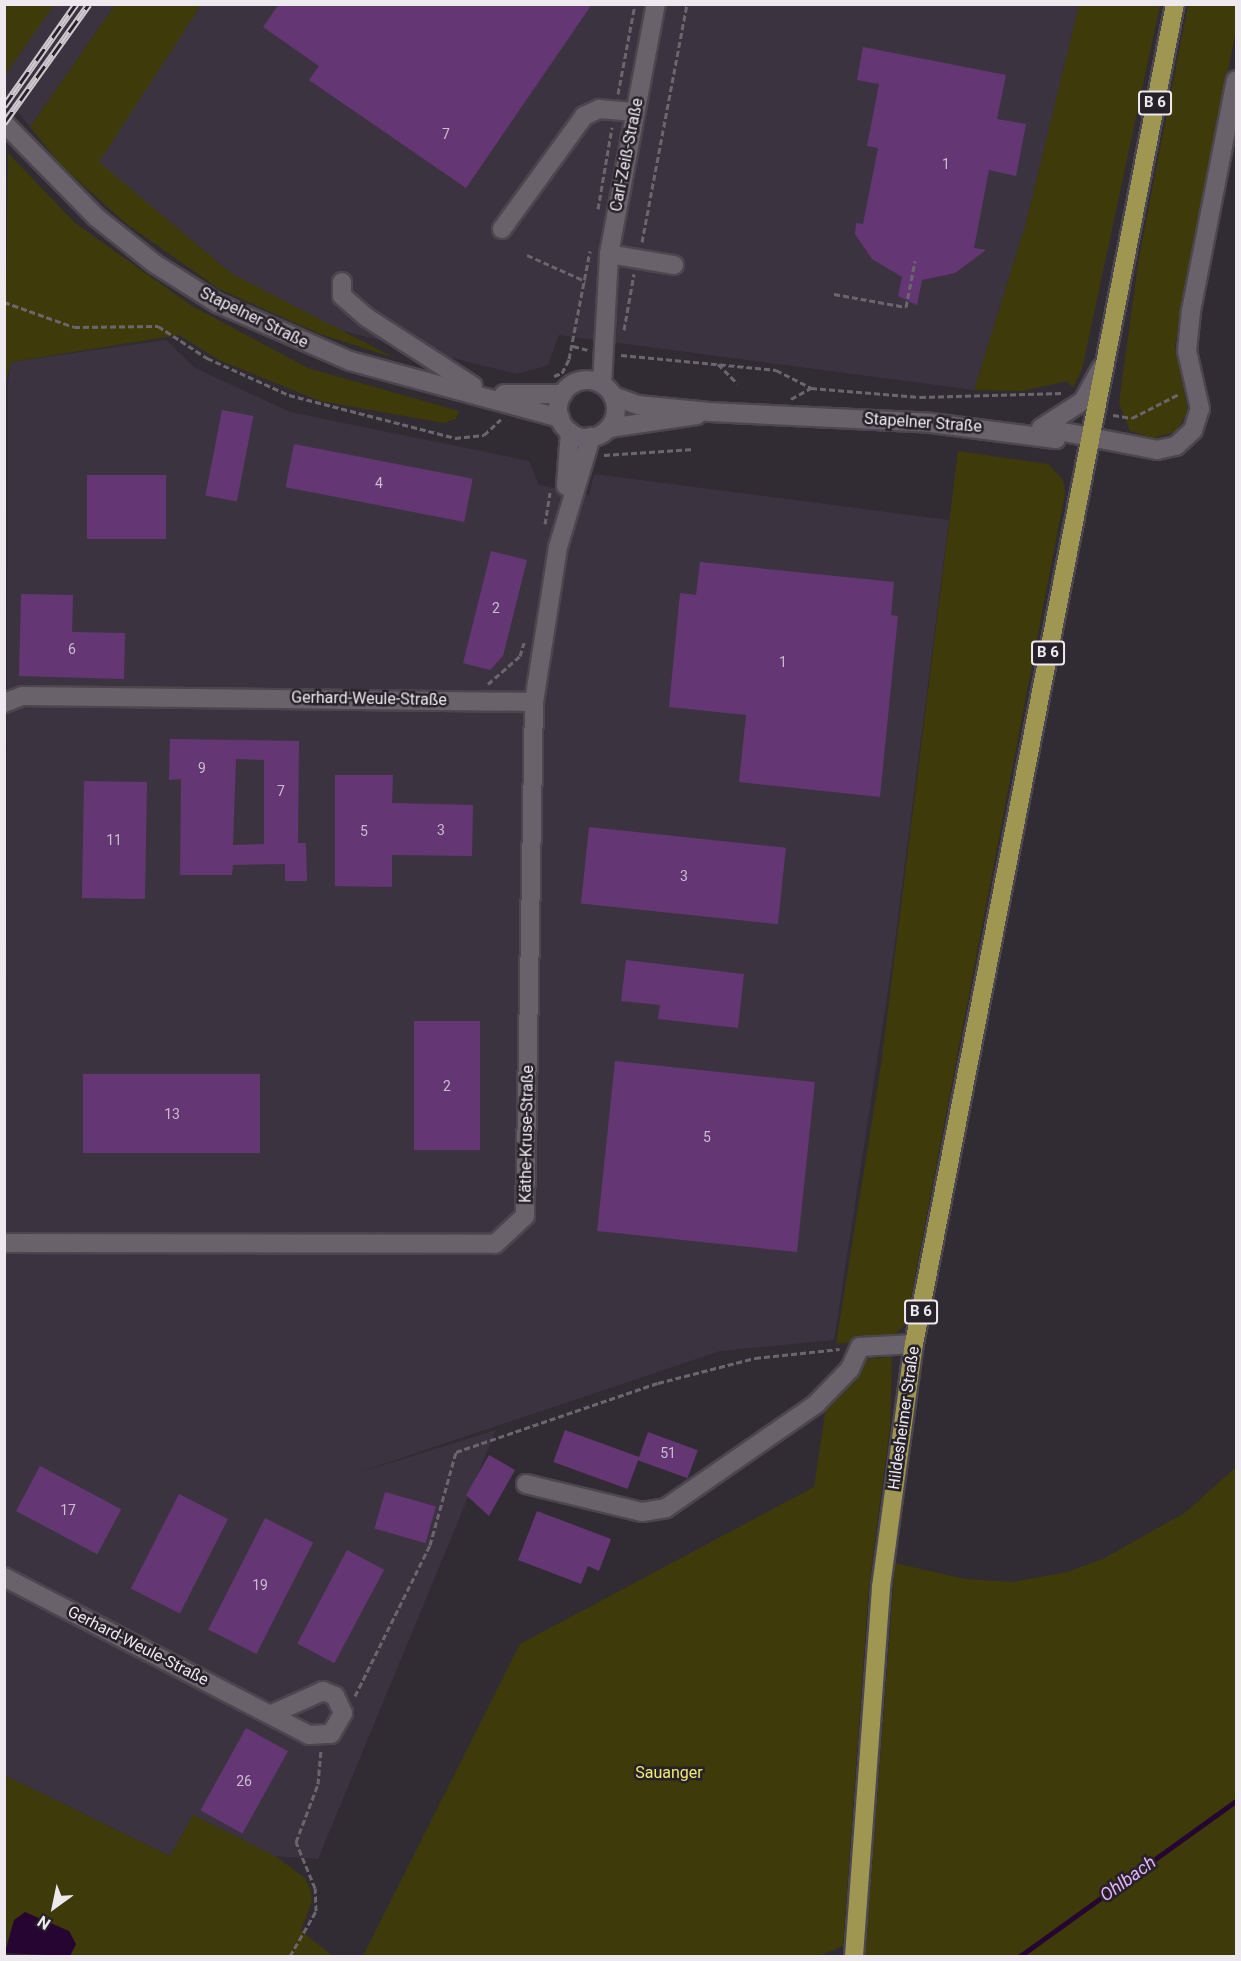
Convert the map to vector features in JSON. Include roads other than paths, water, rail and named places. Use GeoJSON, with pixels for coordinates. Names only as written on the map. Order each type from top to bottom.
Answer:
{"type":"FeatureCollection","features":[{"type":"Feature","properties":{"kind":"main road","name":"B 6"},"geometry":{"type":"LineString","coordinates":[[1088,439],[1084,410],[1102,367],[1175,4]]}},
{"type":"Feature","properties":{"kind":"main road","name":"Hildesheimer Straße"},"geometry":{"type":"LineString","coordinates":[[853,1956],[881,1587],[914,1344],[1088,439]]}},
{"type":"Feature","properties":{"kind":"street","name":"Carl-Zeiß-Straße"},"geometry":{"type":"LineString","coordinates":[[608,390],[600,352],[609,254],[656,4]]}},
{"type":"Feature","properties":{"kind":"street"},"geometry":{"type":"LineString","coordinates":[[1012,430],[1043,428],[1139,449],[1176,446],[1198,421],[1187,351],[1191,311],[1236,80]]}},
{"type":"Feature","properties":{"kind":"street"},"geometry":{"type":"LineString","coordinates":[[502,229],[584,116],[616,109],[635,112]]}},
{"type":"Feature","properties":{"kind":"street","name":"Stapelner Straße"},"geometry":{"type":"LineString","coordinates":[[4,123],[44,168],[155,264],[217,303],[350,361],[488,394],[591,437],[609,428],[710,412]]}},
{"type":"Feature","properties":{"kind":"street"},"geometry":{"type":"LineString","coordinates":[[609,254],[674,265]]}},
{"type":"Feature","properties":{"kind":"street"},"geometry":{"type":"LineString","coordinates":[[342,282],[342,296],[366,316],[417,354],[488,394]]}},
{"type":"Feature","properties":{"kind":"street","name":"Carl-Zeiß-Straße"},"geometry":{"type":"LineString","coordinates":[[584,380],[603,306]]}},
{"type":"Feature","properties":{"kind":"street"},"geometry":{"type":"LineString","coordinates":[[568,502],[562,394],[584,380]]}},
{"type":"Feature","properties":{"kind":"street","name":"Stapelner Straße"},"geometry":{"type":"LineString","coordinates":[[584,380],[608,390],[710,412],[1012,430],[1072,442],[1088,439]]}},
{"type":"Feature","properties":{"kind":"street"},"geometry":{"type":"LineString","coordinates":[[608,390],[616,413],[609,428]]}},
{"type":"Feature","properties":{"kind":"street","name":"Stapelner Straße"},"geometry":{"type":"LineString","coordinates":[[488,394],[562,394]]}},
{"type":"Feature","properties":{"kind":"street"},"geometry":{"type":"LineString","coordinates":[[1043,428],[1084,410]]}},
{"type":"Feature","properties":{"kind":"street"},"geometry":{"type":"LineString","coordinates":[[534,702],[568,502],[591,437]]}},
{"type":"Feature","properties":{"kind":"street","name":"Gerhard-Weule-Straße"},"geometry":{"type":"LineString","coordinates":[[4,703],[22,696],[534,702]]}},
{"type":"Feature","properties":{"kind":"street","name":"Käthe-Kruse-Straße"},"geometry":{"type":"LineString","coordinates":[[4,1243],[495,1244],[525,1215],[534,702]]}},
{"type":"Feature","properties":{"kind":"street"},"geometry":{"type":"LineString","coordinates":[[526,1484],[642,1512],[666,1508],[816,1404],[850,1369],[860,1347],[914,1344]]}},
{"type":"Feature","properties":{"kind":"street","name":"Gerhard-Weule-Straße"},"geometry":{"type":"LineString","coordinates":[[4,1577],[272,1714],[318,1737],[340,1726],[342,1707],[329,1693],[316,1692],[272,1714]]}},
{"type":"Feature","properties":{"kind":"waterway","name":"Ohlbach"},"geometry":{"type":"LineString","coordinates":[[1020,1956],[1236,1801]]}},
{"type":"Feature","properties":{"kind":"railway"},"geometry":{"type":"LineString","coordinates":[[4,106],[76,4]]}},
{"type":"Feature","properties":{"kind":"railway"},"geometry":{"type":"LineString","coordinates":[[4,123],[89,4]]}},
{"type":"Feature","properties":{"kind":"park label","name":"Sauanger"},"geometry":{"type":"Point","coordinates":[669,1773]}}]}
